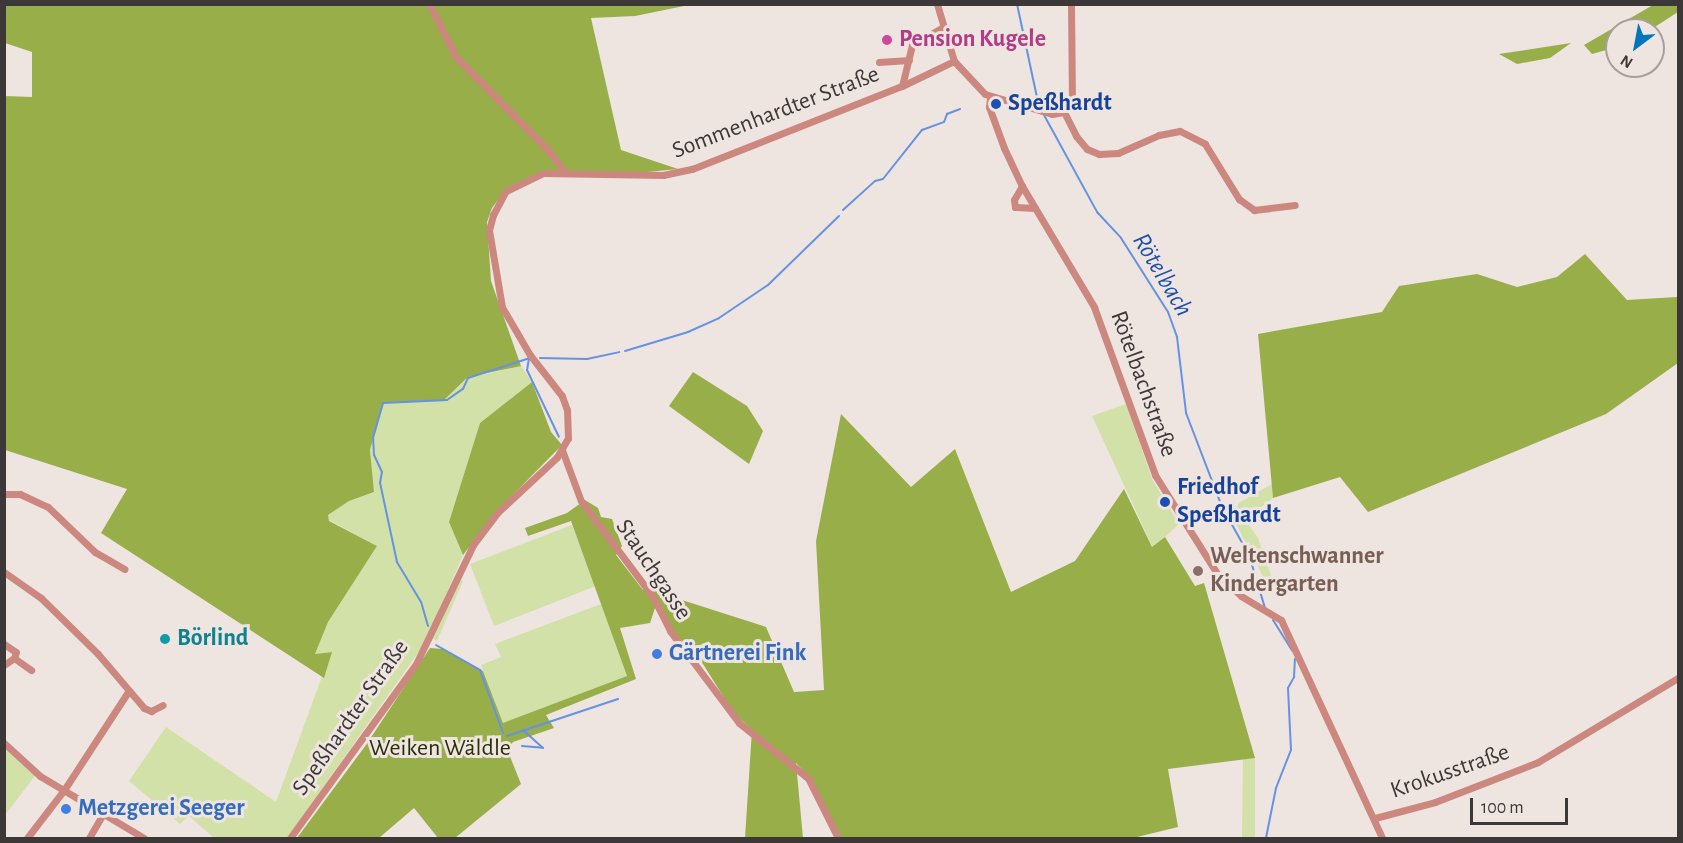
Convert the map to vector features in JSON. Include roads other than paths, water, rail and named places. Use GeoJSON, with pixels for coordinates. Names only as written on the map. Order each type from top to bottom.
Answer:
{"type":"FeatureCollection","features":[{"type":"Feature","properties":{"kind":"street"},"geometry":{"type":"LineString","coordinates":[[429,4],[460,62],[549,151],[564,172]]}},
{"type":"Feature","properties":{"kind":"street"},"geometry":{"type":"LineString","coordinates":[[937,4],[942,28],[954,61],[990,98],[1047,113],[1064,112]]}},
{"type":"Feature","properties":{"kind":"street"},"geometry":{"type":"LineString","coordinates":[[1064,112],[1072,100],[1074,83],[1071,4]]}},
{"type":"Feature","properties":{"kind":"street"},"geometry":{"type":"LineString","coordinates":[[902,86],[917,41],[942,28]]}},
{"type":"Feature","properties":{"kind":"street"},"geometry":{"type":"LineString","coordinates":[[879,62],[909,60]]}},
{"type":"Feature","properties":{"kind":"street","name":"Sommenhardter Straße"},"geometry":{"type":"LineString","coordinates":[[562,450],[569,425],[562,396],[530,355],[502,307],[490,249],[493,214],[514,186],[543,173],[651,175],[692,169],[902,86],[954,61]]}},
{"type":"Feature","properties":{"kind":"street","name":"Rötelbachstraße"},"geometry":{"type":"LineString","coordinates":[[990,98],[996,128],[1022,186],[1094,307],[1155,475],[1173,507],[1229,587],[1281,620],[1354,783],[1375,818],[1382,838]]}},
{"type":"Feature","properties":{"kind":"street"},"geometry":{"type":"LineString","coordinates":[[1064,112],[1076,136],[1087,149],[1099,154],[1118,153],[1159,135],[1180,131],[1204,144],[1239,199],[1254,210],[1295,205]]}},
{"type":"Feature","properties":{"kind":"street","name":"Rötelbachstraße"},"geometry":{"type":"LineString","coordinates":[[1022,186],[1014,200],[1015,207],[1035,208]]}},
{"type":"Feature","properties":{"kind":"street","name":"Speßhardter Straße"},"geometry":{"type":"LineString","coordinates":[[290,838],[416,664],[461,564],[479,536],[497,513],[562,450]]}},
{"type":"Feature","properties":{"kind":"street","name":"Stauchgasse"},"geometry":{"type":"LineString","coordinates":[[562,450],[581,501],[653,597],[670,631],[739,723],[808,778],[838,838]]}},
{"type":"Feature","properties":{"kind":"street"},"geometry":{"type":"LineString","coordinates":[[4,494],[20,494],[48,507],[94,552],[124,569]]}},
{"type":"Feature","properties":{"kind":"street"},"geometry":{"type":"LineString","coordinates":[[4,572],[41,598],[98,654],[128,692],[151,711],[163,705]]}},
{"type":"Feature","properties":{"kind":"street"},"geometry":{"type":"LineString","coordinates":[[4,644],[16,652],[14,658],[4,665]]}},
{"type":"Feature","properties":{"kind":"street"},"geometry":{"type":"LineString","coordinates":[[14,658],[31,670]]}},
{"type":"Feature","properties":{"kind":"street","name":"Krokusstraße"},"geometry":{"type":"LineString","coordinates":[[1375,818],[1435,802],[1538,762],[1678,678]]}},
{"type":"Feature","properties":{"kind":"street"},"geometry":{"type":"LineString","coordinates":[[27,838],[64,790],[128,692]]}},
{"type":"Feature","properties":{"kind":"street"},"geometry":{"type":"LineString","coordinates":[[4,743],[40,776],[144,838]]}},
{"type":"Feature","properties":{"kind":"street"},"geometry":{"type":"LineString","coordinates":[[89,838],[103,814]]}},
{"type":"Feature","properties":{"kind":"waterway","name":"Rötelbach"},"geometry":{"type":"LineString","coordinates":[[1017,4],[1039,107]]}},
{"type":"Feature","properties":{"kind":"waterway"},"geometry":{"type":"LineString","coordinates":[[843,210],[875,181],[883,179],[922,130],[944,122],[947,114],[960,109]]}},
{"type":"Feature","properties":{"kind":"waterway","name":"Rötelbach"},"geometry":{"type":"LineString","coordinates":[[1044,115],[1097,212],[1121,238],[1168,312],[1177,337],[1186,413],[1222,507],[1249,555],[1265,608]]}},
{"type":"Feature","properties":{"kind":"waterway"},"geometry":{"type":"LineString","coordinates":[[625,351],[688,332],[719,318],[768,285],[839,216]]}},
{"type":"Feature","properties":{"kind":"waterway"},"geometry":{"type":"LineString","coordinates":[[540,358],[587,359],[619,352]]}},
{"type":"Feature","properties":{"kind":"waterway"},"geometry":{"type":"LineString","coordinates":[[529,358],[527,370],[559,437]]}},
{"type":"Feature","properties":{"kind":"waterway"},"geometry":{"type":"LineString","coordinates":[[428,626],[421,602],[397,562],[380,483],[382,472],[374,455],[373,438],[383,403],[447,400],[463,389],[468,378],[530,358]]}},
{"type":"Feature","properties":{"kind":"waterway","name":"Rötelbach"},"geometry":{"type":"LineString","coordinates":[[1273,620],[1292,651]]}},
{"type":"Feature","properties":{"kind":"waterway"},"geometry":{"type":"LineString","coordinates":[[436,645],[480,670],[503,733]]}},
{"type":"Feature","properties":{"kind":"waterway","name":"Rötelbach"},"geometry":{"type":"LineString","coordinates":[[1266,838],[1276,788],[1291,750],[1288,688],[1294,677],[1295,659]]}},
{"type":"Feature","properties":{"kind":"waterway"},"geometry":{"type":"LineString","coordinates":[[507,736],[618,699]]}},
{"type":"Feature","properties":{"kind":"waterway"},"geometry":{"type":"LineString","coordinates":[[522,746],[543,748],[523,730]]}},
{"type":"Feature","properties":{"kind":"place","name":"Pension Kugele"},"geometry":{"type":"Point","coordinates":[887,40]}},
{"type":"Feature","properties":{"kind":"place","name":"Speßhardt"},"geometry":{"type":"Point","coordinates":[996,104]}},
{"type":"Feature","properties":{"kind":"place","name":"Friedhof Speßhardt"},"geometry":{"type":"Point","coordinates":[1165,502]}},
{"type":"Feature","properties":{"kind":"place","name":"Weltenschwanner Kindergarten"},"geometry":{"type":"Point","coordinates":[1198,571]}},
{"type":"Feature","properties":{"kind":"place","name":"Börlind"},"geometry":{"type":"Point","coordinates":[165,639]}},
{"type":"Feature","properties":{"kind":"place","name":"Gärtnerei Fink"},"geometry":{"type":"Point","coordinates":[657,654]}},
{"type":"Feature","properties":{"kind":"place","name":"Metzgerei Seeger"},"geometry":{"type":"Point","coordinates":[66,809]}},
{"type":"Feature","properties":{"kind":"park label","name":"Weiken Wäldle"},"geometry":{"type":"Point","coordinates":[440,749]}}]}
